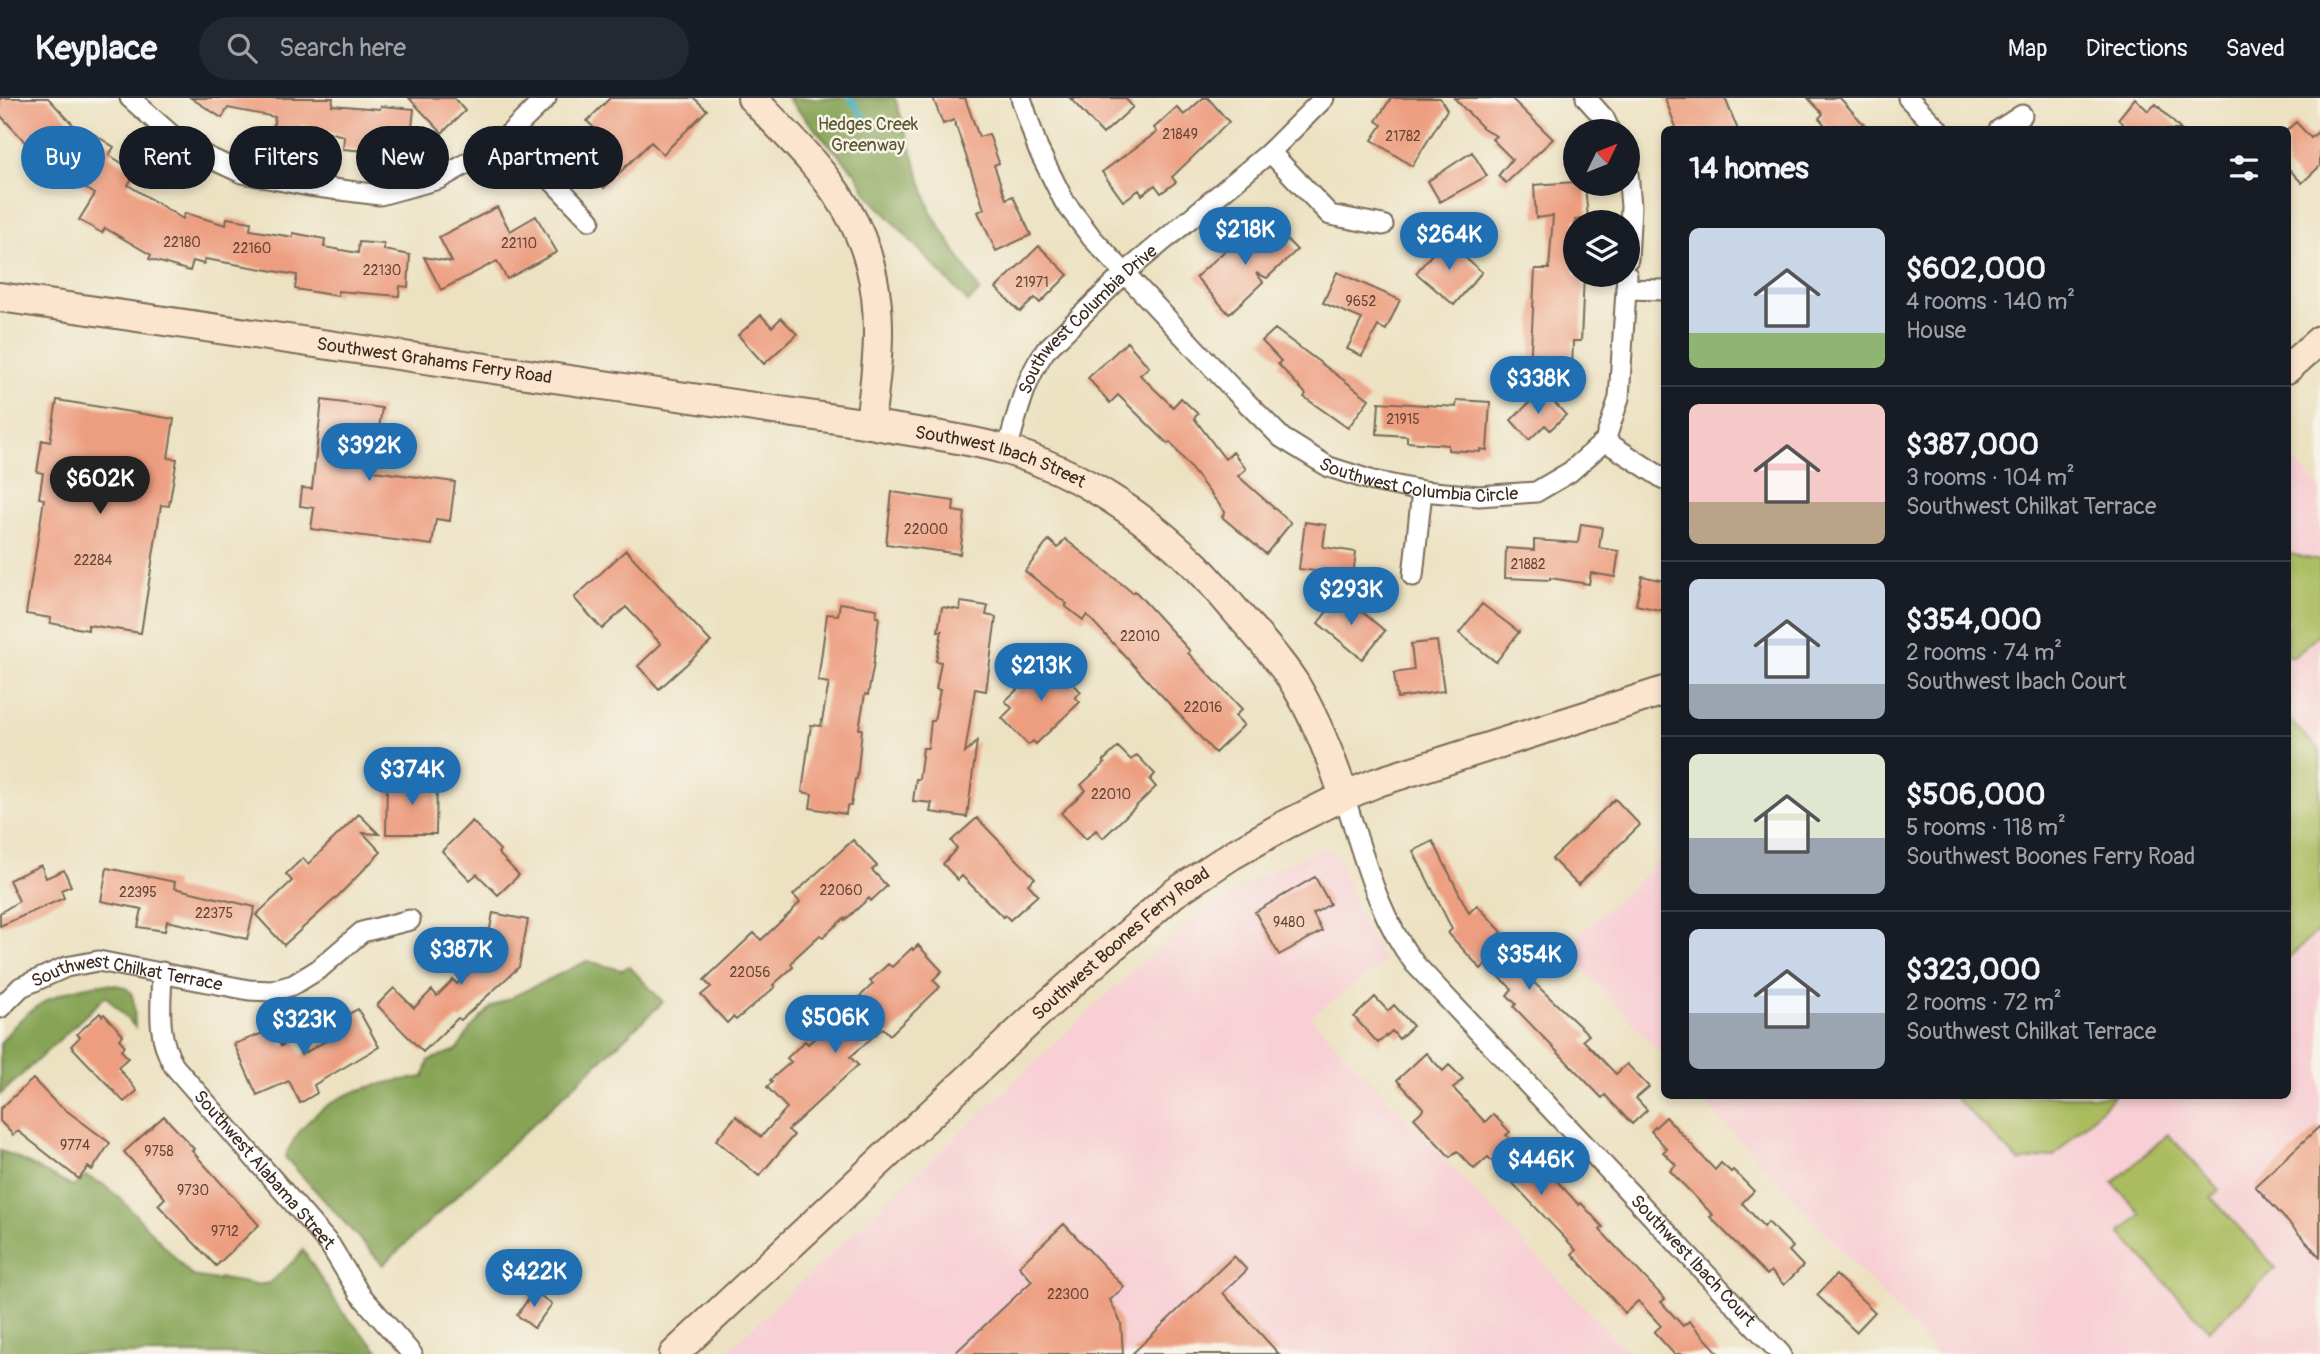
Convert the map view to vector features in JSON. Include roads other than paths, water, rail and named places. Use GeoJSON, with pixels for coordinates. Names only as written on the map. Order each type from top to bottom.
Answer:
{"type":"FeatureCollection","features":[{"type":"Feature","properties":{"kind":"street"},"geometry":{"type":"LineString","coordinates":[[130,98],[184,146],[242,173],[309,186],[380,195],[439,179],[463,166]]}},
{"type":"Feature","properties":{"kind":"street"},"geometry":{"type":"LineString","coordinates":[[517,126],[546,98]]}},
{"type":"Feature","properties":{"kind":"street"},"geometry":{"type":"LineString","coordinates":[[752,98],[840,197],[857,226],[869,257],[876,291],[878,335],[870,425]]}},
{"type":"Feature","properties":{"kind":"street","name":"Southwest Columbia Circle"},"geometry":{"type":"LineString","coordinates":[[1021,98],[1038,149],[1064,201],[1093,238],[1282,438],[1329,467],[1374,481],[1422,491],[1479,496],[1536,492],[1570,472],[1605,441]]}},
{"type":"Feature","properties":{"kind":"street","name":"Southwest Columbia Drive"},"geometry":{"type":"LineString","coordinates":[[1007,450],[1023,392],[1035,365],[1045,351],[1126,272],[1270,152],[1324,98]]}},
{"type":"Feature","properties":{"kind":"street"},"geometry":{"type":"LineString","coordinates":[[1586,98],[1604,119]]}},
{"type":"Feature","properties":{"kind":"street"},"geometry":{"type":"LineString","coordinates":[[1908,98],[1935,126]]}},
{"type":"Feature","properties":{"kind":"street"},"geometry":{"type":"LineString","coordinates":[[2005,126],[2022,115]]}},
{"type":"Feature","properties":{"kind":"street"},"geometry":{"type":"LineString","coordinates":[[1270,152],[1330,215],[1382,225]]}},
{"type":"Feature","properties":{"kind":"street"},"geometry":{"type":"LineString","coordinates":[[560,189],[590,220]]}},
{"type":"Feature","properties":{"kind":"street"},"geometry":{"type":"LineString","coordinates":[[1640,285],[1661,289]]}},
{"type":"Feature","properties":{"kind":"street"},"geometry":{"type":"LineString","coordinates":[[1626,287],[1619,398],[1605,441],[1661,478]]}},
{"type":"Feature","properties":{"kind":"street","name":"Southwest Grahams Ferry Road"},"geometry":{"type":"LineString","coordinates":[[0,297],[870,425]]}},
{"type":"Feature","properties":{"kind":"street"},"geometry":{"type":"LineString","coordinates":[[2291,365],[2320,340]]}},
{"type":"Feature","properties":{"kind":"street","name":"Southwest Ibach Street"},"geometry":{"type":"LineString","coordinates":[[870,425],[1007,450],[1107,496],[1147,523],[1197,567],[1272,652],[1294,682],[1330,755],[1344,796]]}},
{"type":"Feature","properties":{"kind":"street"},"geometry":{"type":"LineString","coordinates":[[1413,576],[1422,491]]}},
{"type":"Feature","properties":{"kind":"street","name":"Southwest Boones Ferry Road"},"geometry":{"type":"LineString","coordinates":[[674,1354],[1045,1007],[1172,894],[1232,855],[1344,796],[1425,766],[1661,692]]}},
{"type":"Feature","properties":{"kind":"street","name":"Southwest Ibach Court"},"geometry":{"type":"LineString","coordinates":[[1344,796],[1384,913],[1409,956],[1781,1354]]}},
{"type":"Feature","properties":{"kind":"street","name":"Southwest Chilkat Terrace"},"geometry":{"type":"LineString","coordinates":[[0,1008],[21,987],[66,967],[98,961],[272,991],[293,985],[319,969],[362,932],[410,920]]}},
{"type":"Feature","properties":{"kind":"street","name":"Southwest Alabama Street"},"geometry":{"type":"LineString","coordinates":[[162,972],[161,1036],[165,1051],[174,1066],[330,1245],[359,1293],[412,1354]]}},
{"type":"Feature","properties":{"kind":"waterway"},"geometry":{"type":"LineString","coordinates":[[850,98],[873,129]]}},
{"type":"Feature","properties":{"kind":"park label","name":"Hedges Creek Greenway"},"geometry":{"type":"Point","coordinates":[868,134]}}]}
